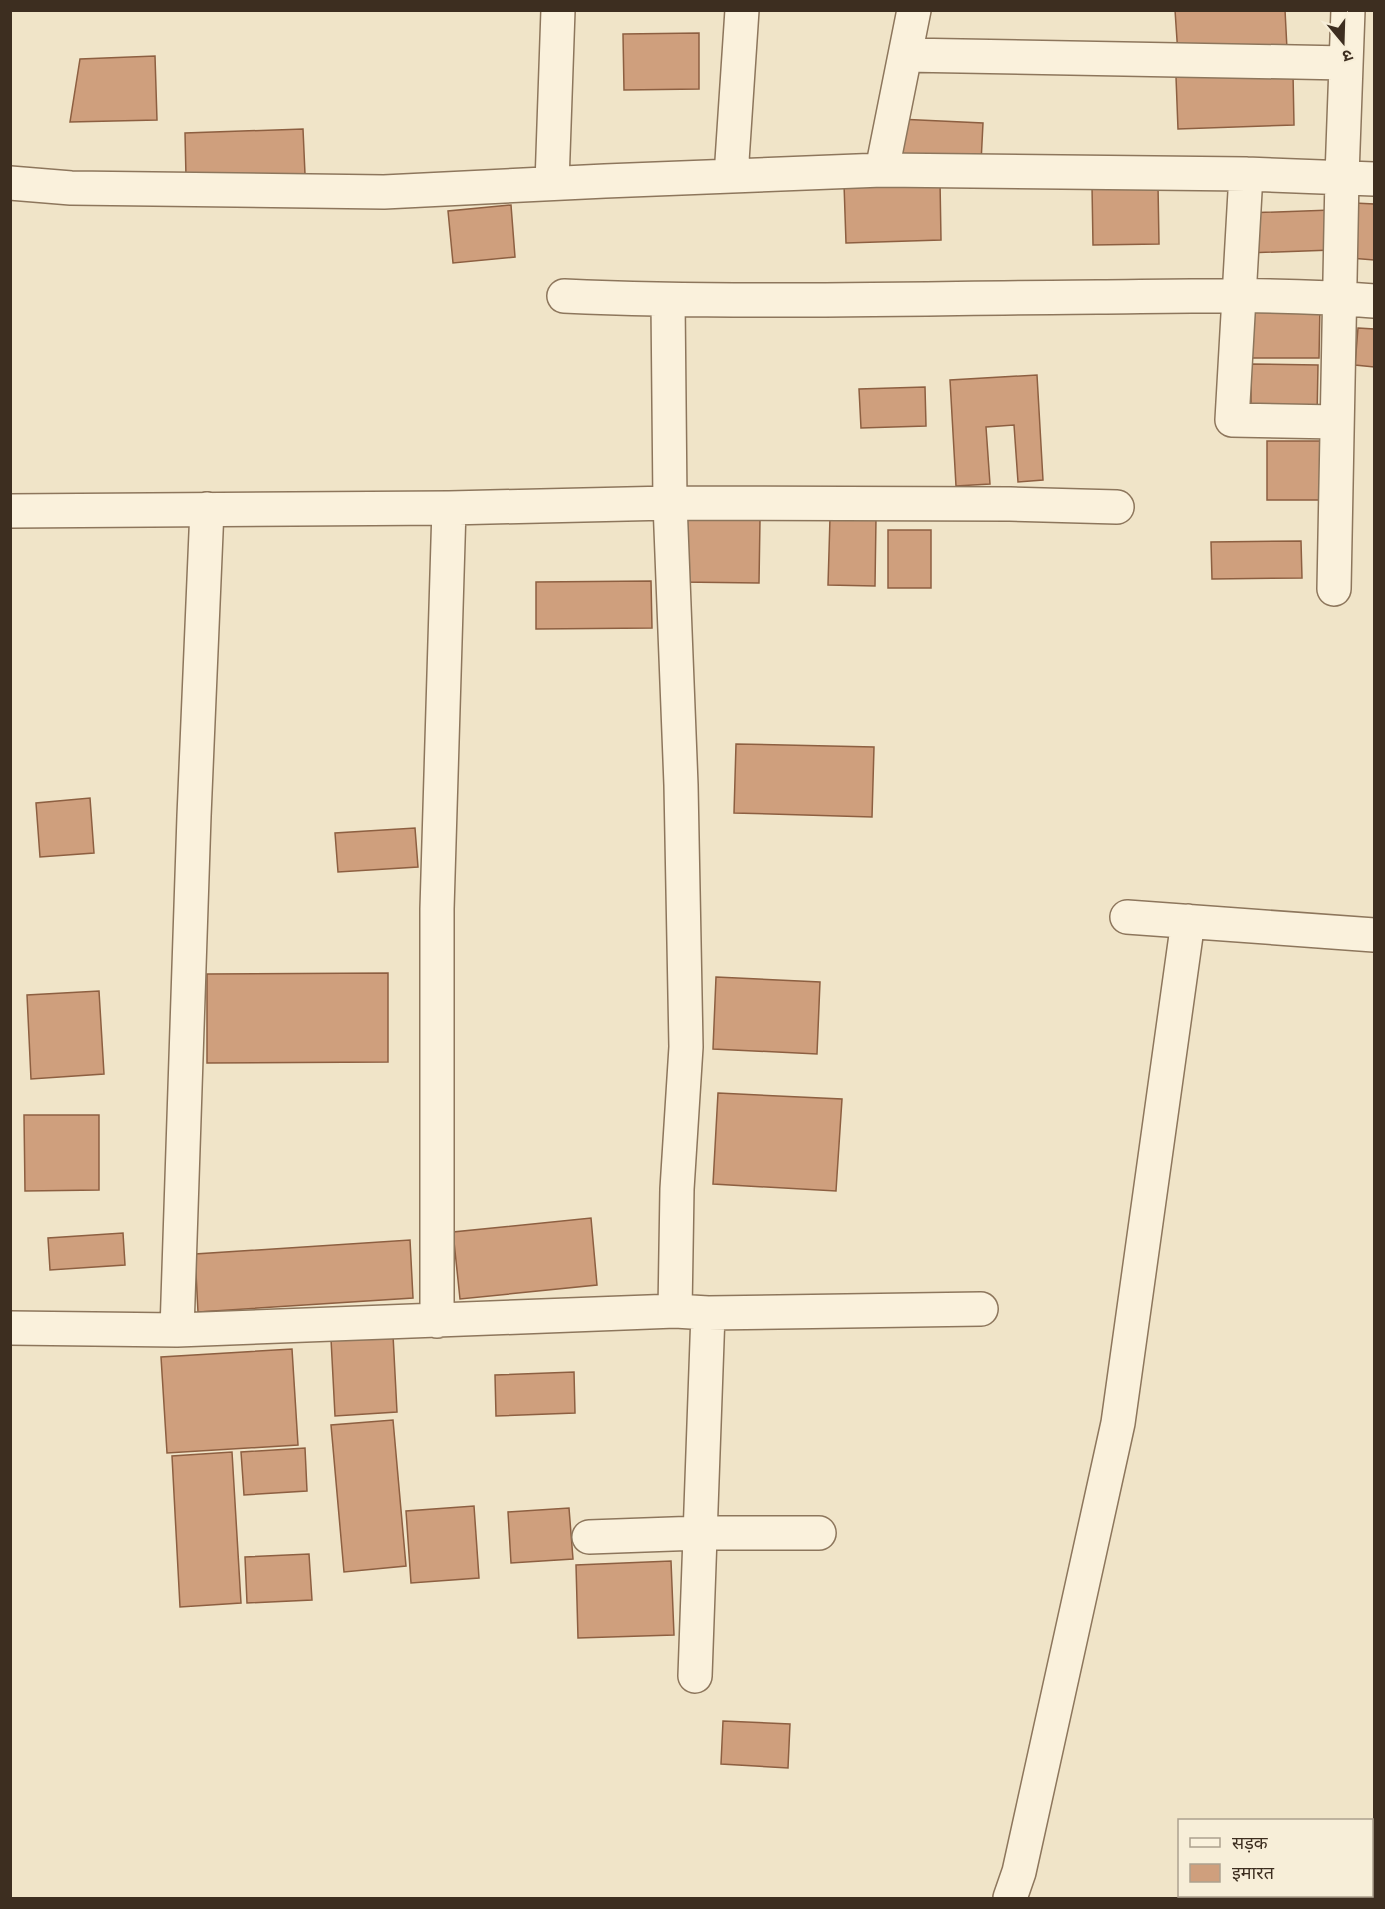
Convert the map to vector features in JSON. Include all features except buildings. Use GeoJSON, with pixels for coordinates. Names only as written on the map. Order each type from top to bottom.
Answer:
{"type":"FeatureCollection","features":[{"type":"Feature","properties":{"kind":"street"},"geometry":{"type":"LineString","coordinates":[[552,183],[558,10]]}},
{"type":"Feature","properties":{"kind":"street"},"geometry":{"type":"LineString","coordinates":[[731,176],[742,10]]}},
{"type":"Feature","properties":{"kind":"street"},"geometry":{"type":"LineString","coordinates":[[882,170],[914,10]]}},
{"type":"Feature","properties":{"kind":"street"},"geometry":{"type":"LineString","coordinates":[[1334,589],[1336,422],[1348,10]]}},
{"type":"Feature","properties":{"kind":"street"},"geometry":{"type":"LineString","coordinates":[[905,55],[1346,63]]}},
{"type":"Feature","properties":{"kind":"street"},"geometry":{"type":"LineString","coordinates":[[10,183],[71,188],[384,192],[882,170],[1246,174],[1374,179]]}},
{"type":"Feature","properties":{"kind":"street"},"geometry":{"type":"LineString","coordinates":[[1246,174],[1232,420],[1336,422]]}},
{"type":"Feature","properties":{"kind":"street"},"geometry":{"type":"LineString","coordinates":[[564,296],[668,301],[1240,296],[1374,301]]}},
{"type":"Feature","properties":{"kind":"street"},"geometry":{"type":"LineString","coordinates":[[668,301],[670,503],[681,785],[686,1047],[677,1189],[675,1311]]}},
{"type":"Feature","properties":{"kind":"street"},"geometry":{"type":"LineString","coordinates":[[10,511],[449,508],[670,503],[1010,504],[1117,507]]}},
{"type":"Feature","properties":{"kind":"street"},"geometry":{"type":"LineString","coordinates":[[437,1321],[437,909],[449,508]]}},
{"type":"Feature","properties":{"kind":"street"},"geometry":{"type":"LineString","coordinates":[[177,1330],[207,509]]}},
{"type":"Feature","properties":{"kind":"street"},"geometry":{"type":"LineString","coordinates":[[1127,917],[1374,935]]}},
{"type":"Feature","properties":{"kind":"street"},"geometry":{"type":"LineString","coordinates":[[1010,1899],[1019,1872],[1118,1423],[1188,921]]}},
{"type":"Feature","properties":{"kind":"street"},"geometry":{"type":"LineString","coordinates":[[10,1328],[177,1330],[675,1311],[981,1310]]}},
{"type":"Feature","properties":{"kind":"street"},"geometry":{"type":"LineString","coordinates":[[695,1676],[708,1312]]}},
{"type":"Feature","properties":{"kind":"street"},"geometry":{"type":"LineString","coordinates":[[589,1537],[700,1533],[819,1533]]}}]}
